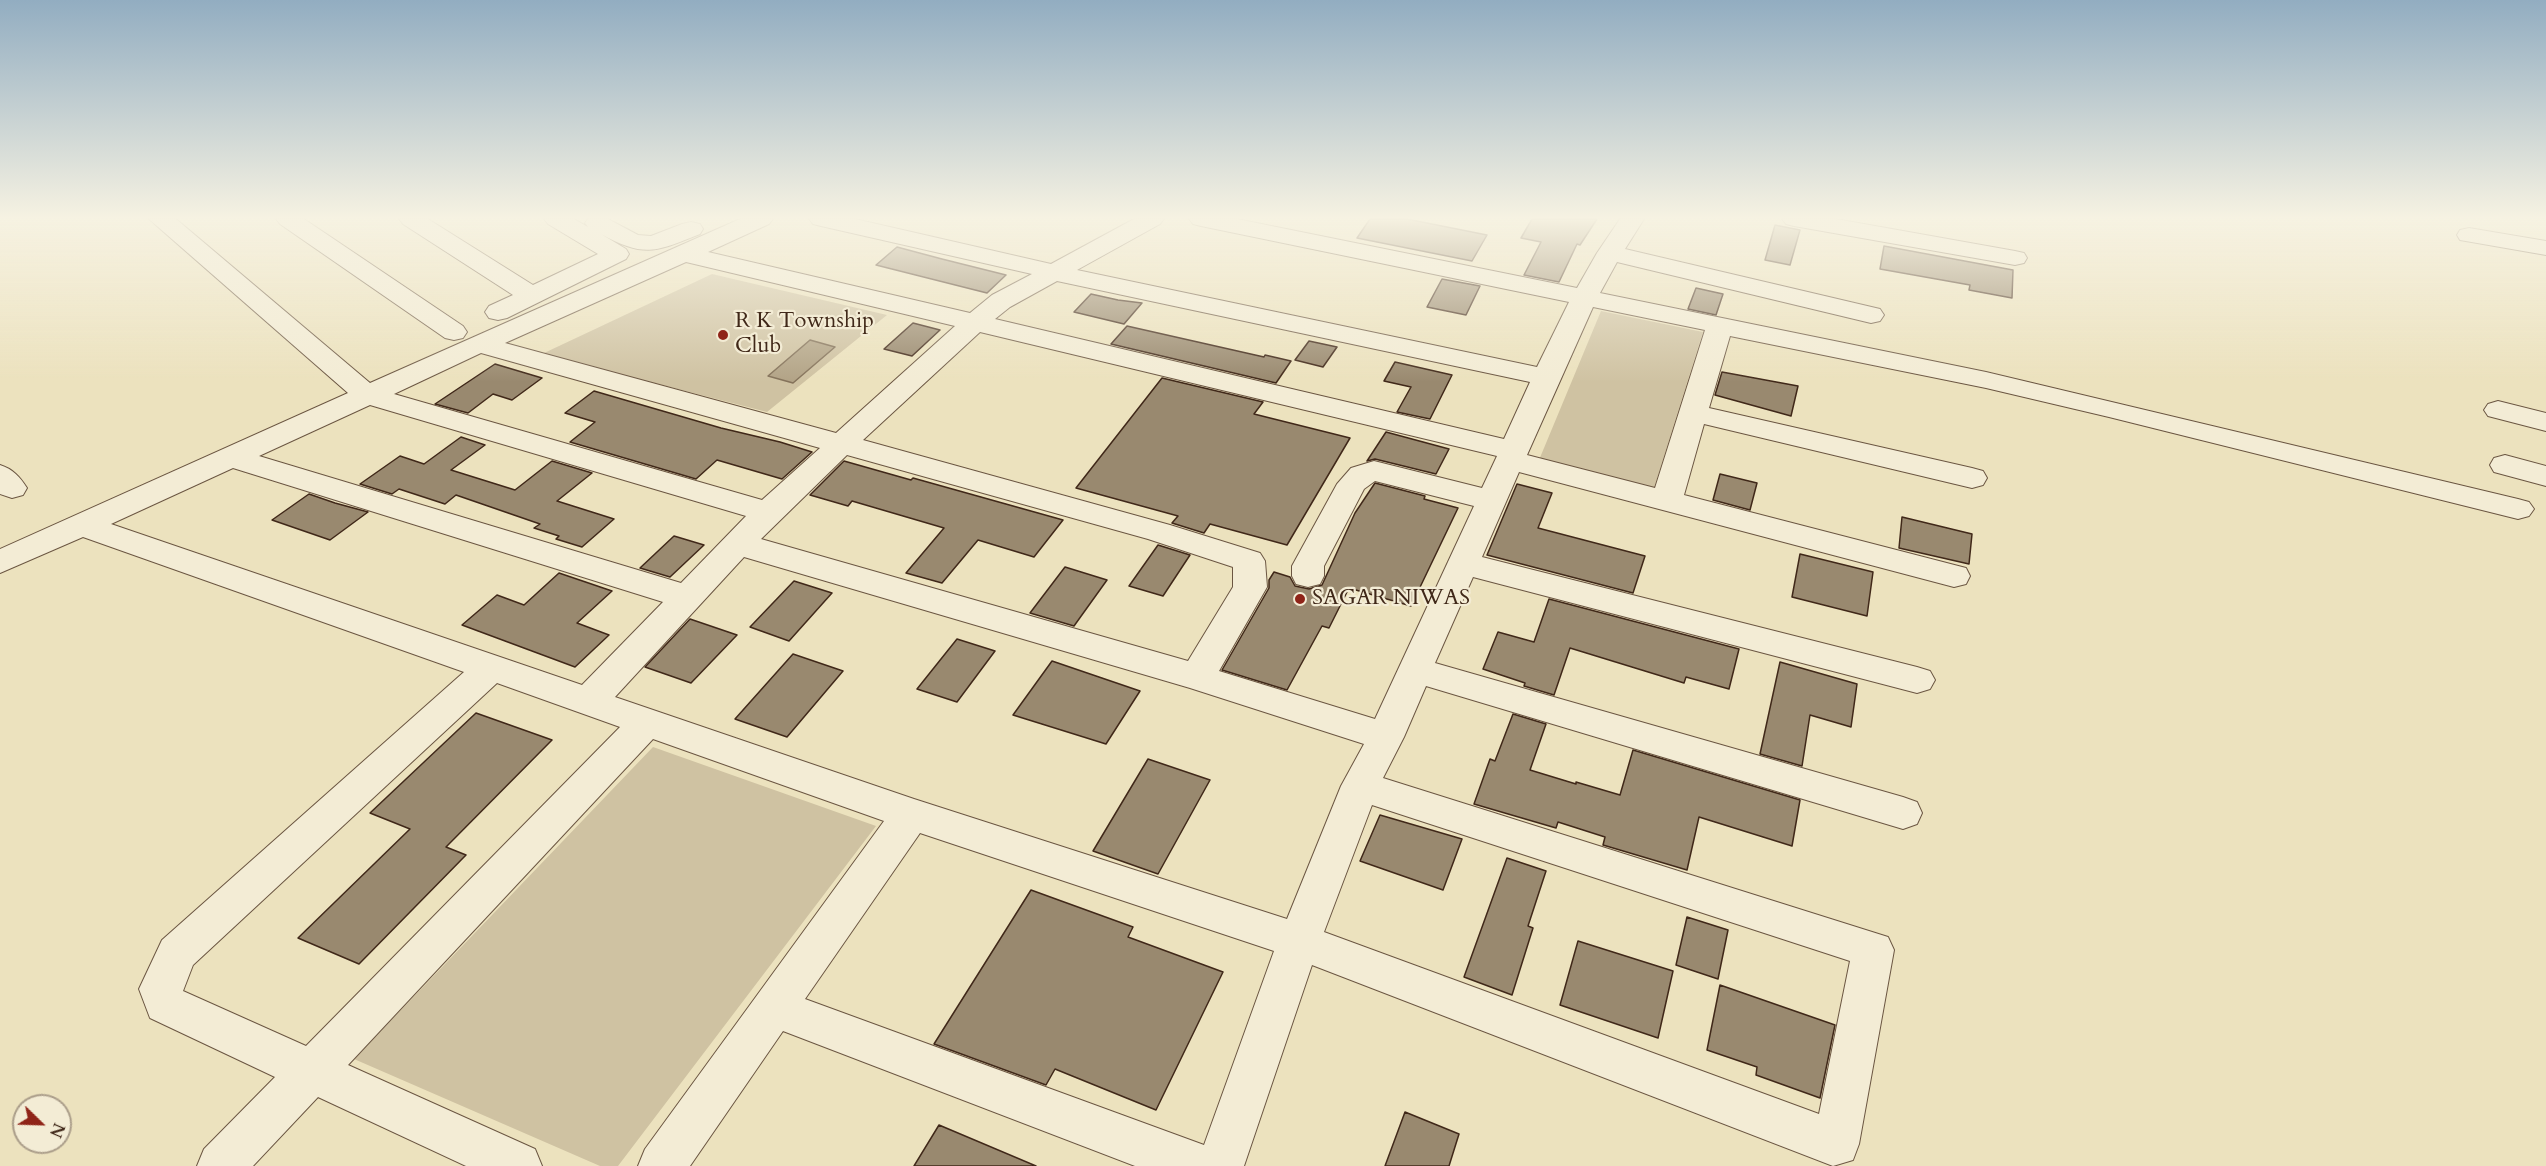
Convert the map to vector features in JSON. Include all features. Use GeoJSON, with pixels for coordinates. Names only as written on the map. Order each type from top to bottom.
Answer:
{"type":"FeatureCollection","features":[{"type":"Feature","properties":{"kind":"street"},"geometry":{"type":"LineString","coordinates":[[225,273],[360,388],[768,512]]}},
{"type":"Feature","properties":{"kind":"street"},"geometry":{"type":"LineString","coordinates":[[369,273],[466,338],[840,445],[1159,532],[1249,561],[1250,587],[1197,677]]}},
{"type":"Feature","properties":{"kind":"street"},"geometry":{"type":"LineString","coordinates":[[497,273],[532,296]]}},
{"type":"Feature","properties":{"kind":"street"},"geometry":{"type":"LineString","coordinates":[[466,338],[532,296],[577,273]]}},
{"type":"Feature","properties":{"kind":"street"},"geometry":{"type":"LineString","coordinates":[[0,562],[231,457],[360,388],[466,338],[614,273]]}},
{"type":"Feature","properties":{"kind":"street"},"geometry":{"type":"LineString","coordinates":[[823,273],[976,322],[1511,455],[1667,501],[1954,576]]}},
{"type":"Feature","properties":{"kind":"street"},"geometry":{"type":"LineString","coordinates":[[589,701],[768,512],[840,445],[1001,301],[1050,273]]}},
{"type":"Feature","properties":{"kind":"street"},"geometry":{"type":"LineString","coordinates":[[1059,273],[1545,377]]}},
{"type":"Feature","properties":{"kind":"street"},"geometry":{"type":"LineString","coordinates":[[1464,273],[2087,403],[2518,509]]}},
{"type":"Feature","properties":{"kind":"street"},"geometry":{"type":"LineString","coordinates":[[1220,1166],[1299,941],[1360,786],[1386,737],[1545,377],[1597,273]]}},
{"type":"Feature","properties":{"kind":"street"},"geometry":{"type":"LineString","coordinates":[[1695,273],[1871,315]]}},
{"type":"Feature","properties":{"kind":"street"},"geometry":{"type":"LineString","coordinates":[[1667,501],[1720,326]]}},
{"type":"Feature","properties":{"kind":"street"},"geometry":{"type":"LineString","coordinates":[[2498,410],[2546,422]]}},
{"type":"Feature","properties":{"kind":"street"},"geometry":{"type":"LineString","coordinates":[[1693,413],[1972,478]]}},
{"type":"Feature","properties":{"kind":"street"},"geometry":{"type":"LineString","coordinates":[[231,457],[687,597]]}},
{"type":"Feature","properties":{"kind":"street"},"geometry":{"type":"LineString","coordinates":[[2505,465],[2546,476]]}},
{"type":"Feature","properties":{"kind":"street"},"geometry":{"type":"LineString","coordinates":[[1308,576],[1308,566],[1321,541],[1352,484],[1362,475],[1374,471],[1492,500]]}},
{"type":"Feature","properties":{"kind":"street"},"geometry":{"type":"LineString","coordinates":[[82,525],[911,814],[1299,941],[1836,1144],[1873,950],[1360,786]]}},
{"type":"Feature","properties":{"kind":"street"},"geometry":{"type":"LineString","coordinates":[[739,544],[1197,677],[1386,737]]}},
{"type":"Feature","properties":{"kind":"street"},"geometry":{"type":"LineString","coordinates":[[1464,563],[1917,680]]}},
{"type":"Feature","properties":{"kind":"street"},"geometry":{"type":"LineString","coordinates":[[492,667],[177,954],[161,989],[165,1004],[518,1166]]}},
{"type":"Feature","properties":{"kind":"street"},"geometry":{"type":"LineString","coordinates":[[1414,670],[1902,813]]}},
{"type":"Feature","properties":{"kind":"street"},"geometry":{"type":"LineString","coordinates":[[221,1166],[648,721]]}},
{"type":"Feature","properties":{"kind":"street"},"geometry":{"type":"LineString","coordinates":[[662,1166],[911,814]]}},
{"type":"Feature","properties":{"kind":"street"},"geometry":{"type":"LineString","coordinates":[[774,1008],[1197,1166]]}},
{"type":"Feature","properties":{"kind":"shaded area","name":"R K Township Club"},"geometry":{"type":"Polygon","coordinates":[[[712,274],[887,315],[767,412],[542,354],[712,274]]]}},
{"type":"Feature","properties":{"kind":"shaded area"},"geometry":{"type":"Polygon","coordinates":[[[1601,311],[1703,332],[1654,488],[1539,460],[1601,311]]]}},
{"type":"Feature","properties":{"kind":"shaded area"},"geometry":{"type":"Polygon","coordinates":[[[810,340],[835,347],[793,383],[768,376],[810,340]]]}},
{"type":"Feature","properties":{"kind":"shaded area"},"geometry":{"type":"Polygon","coordinates":[[[653,747],[876,826],[618,1166],[600,1166],[354,1059],[653,747]]]}},
{"type":"Feature","properties":{"kind":"building"},"geometry":{"type":"Polygon","coordinates":[[[909,273],[1006,275],[987,293],[909,273]]]}},
{"type":"Feature","properties":{"kind":"building"},"geometry":{"type":"Polygon","coordinates":[[[1525,273],[1563,273],[1559,282],[1525,273]]]}},
{"type":"Feature","properties":{"kind":"building"},"geometry":{"type":"Polygon","coordinates":[[[1905,273],[2013,273],[2012,298],[1969,290],[1970,285],[1905,273]]]}},
{"type":"Feature","properties":{"kind":"building"},"geometry":{"type":"Polygon","coordinates":[[[1442,279],[1480,286],[1466,315],[1427,307],[1442,279]]]}},
{"type":"Feature","properties":{"kind":"building"},"geometry":{"type":"Polygon","coordinates":[[[1696,288],[1723,294],[1716,315],[1688,309],[1696,288]]]}},
{"type":"Feature","properties":{"kind":"building"},"geometry":{"type":"Polygon","coordinates":[[[1091,294],[1142,303],[1124,324],[1074,312],[1091,294]]]}},
{"type":"Feature","properties":{"kind":"building"},"geometry":{"type":"Polygon","coordinates":[[[913,323],[940,330],[912,356],[884,349],[913,323]]]}},
{"type":"Feature","properties":{"kind":"building"},"geometry":{"type":"Polygon","coordinates":[[[1127,326],[1291,361],[1276,383],[1111,344],[1127,326]]]}},
{"type":"Feature","properties":{"kind":"building"},"geometry":{"type":"Polygon","coordinates":[[[1309,341],[1337,347],[1323,367],[1295,360],[1309,341]]]}},
{"type":"Feature","properties":{"kind":"building"},"geometry":{"type":"Polygon","coordinates":[[[1395,362],[1452,375],[1430,419],[1397,412],[1411,387],[1384,381],[1395,362]]]}},
{"type":"Feature","properties":{"kind":"building"},"geometry":{"type":"Polygon","coordinates":[[[495,364],[542,378],[512,400],[493,394],[468,413],[435,404],[495,364]]]}},
{"type":"Feature","properties":{"kind":"building"},"geometry":{"type":"Polygon","coordinates":[[[1722,372],[1798,386],[1791,416],[1715,395],[1722,372]]]}},
{"type":"Feature","properties":{"kind":"building"},"geometry":{"type":"Polygon","coordinates":[[[1162,378],[1263,402],[1254,414],[1350,438],[1287,545],[1210,524],[1204,533],[1172,523],[1178,516],[1076,488],[1162,378]]]}},
{"type":"Feature","properties":{"kind":"building"},"geometry":{"type":"Polygon","coordinates":[[[594,391],[812,452],[782,479],[717,460],[696,479],[570,442],[595,422],[565,413],[594,391]]]}},
{"type":"Feature","properties":{"kind":"building"},"geometry":{"type":"Polygon","coordinates":[[[1386,432],[1449,449],[1436,474],[1375,459],[1367,461],[1386,432]]]}},
{"type":"Feature","properties":{"kind":"building"},"geometry":{"type":"Polygon","coordinates":[[[461,437],[485,445],[451,470],[515,490],[552,461],[592,473],[557,501],[614,519],[582,547],[556,539],[559,536],[534,528],[540,524],[456,495],[445,504],[399,489],[392,494],[360,484],[400,456],[424,464],[461,437]]]}},
{"type":"Feature","properties":{"kind":"building"},"geometry":{"type":"Polygon","coordinates":[[[844,461],[1063,520],[1034,557],[978,540],[942,583],[906,573],[944,528],[852,501],[848,506],[810,495],[844,461]]]}},
{"type":"Feature","properties":{"kind":"building"},"geometry":{"type":"Polygon","coordinates":[[[1720,474],[1757,483],[1750,510],[1713,500],[1720,474]]]}},
{"type":"Feature","properties":{"kind":"building"},"geometry":{"type":"Polygon","coordinates":[[[1375,483],[1425,496],[1424,499],[1458,508],[1411,606],[1349,588],[1329,628],[1322,626],[1287,690],[1222,670],[1269,588],[1269,580],[1274,572],[1290,577],[1295,586],[1309,589],[1322,585],[1355,513],[1375,483]]]}},
{"type":"Feature","properties":{"kind":"building"},"geometry":{"type":"Polygon","coordinates":[[[1517,484],[1552,493],[1538,528],[1645,556],[1633,593],[1487,555],[1517,484]]]}},
{"type":"Feature","properties":{"kind":"building"},"geometry":{"type":"Polygon","coordinates":[[[309,494],[368,512],[330,540],[272,520],[309,494]]]}},
{"type":"Feature","properties":{"kind":"building"},"geometry":{"type":"Polygon","coordinates":[[[1902,517],[1972,534],[1969,564],[1899,548],[1902,517]]]}},
{"type":"Feature","properties":{"kind":"building"},"geometry":{"type":"Polygon","coordinates":[[[674,536],[704,545],[670,577],[640,568],[674,536]]]}},
{"type":"Feature","properties":{"kind":"building"},"geometry":{"type":"Polygon","coordinates":[[[1158,545],[1190,555],[1163,596],[1129,586],[1158,545]]]}},
{"type":"Feature","properties":{"kind":"building"},"geometry":{"type":"Polygon","coordinates":[[[1800,554],[1873,572],[1867,616],[1792,597],[1800,554]]]}},
{"type":"Feature","properties":{"kind":"building"},"geometry":{"type":"Polygon","coordinates":[[[1065,567],[1107,580],[1074,626],[1030,613],[1065,567]]]}},
{"type":"Feature","properties":{"kind":"building"},"geometry":{"type":"Polygon","coordinates":[[[559,573],[612,591],[577,623],[609,635],[575,667],[462,625],[497,595],[524,605],[559,573]]]}},
{"type":"Feature","properties":{"kind":"building"},"geometry":{"type":"Polygon","coordinates":[[[794,581],[832,593],[789,641],[750,627],[794,581]]]}},
{"type":"Feature","properties":{"kind":"building"},"geometry":{"type":"Polygon","coordinates":[[[1549,599],[1739,649],[1729,689],[1686,677],[1684,683],[1570,648],[1554,695],[1524,686],[1525,683],[1483,669],[1498,632],[1534,642],[1549,599]]]}},
{"type":"Feature","properties":{"kind":"building"},"geometry":{"type":"Polygon","coordinates":[[[690,619],[737,635],[691,683],[645,667],[690,619]]]}},
{"type":"Feature","properties":{"kind":"building"},"geometry":{"type":"Polygon","coordinates":[[[957,639],[995,651],[957,702],[917,689],[957,639]]]}},
{"type":"Feature","properties":{"kind":"building"},"geometry":{"type":"Polygon","coordinates":[[[793,654],[843,671],[787,737],[735,719],[793,654]]]}},
{"type":"Feature","properties":{"kind":"building"},"geometry":{"type":"Polygon","coordinates":[[[1052,661],[1140,691],[1106,744],[1013,715],[1052,661]]]}},
{"type":"Feature","properties":{"kind":"building"},"geometry":{"type":"Polygon","coordinates":[[[1780,662],[1857,684],[1851,727],[1810,715],[1802,766],[1760,754],[1780,662]]]}},
{"type":"Feature","properties":{"kind":"building"},"geometry":{"type":"Polygon","coordinates":[[[476,713],[552,740],[446,847],[466,855],[359,964],[298,938],[410,829],[370,813],[476,713]]]}},
{"type":"Feature","properties":{"kind":"building"},"geometry":{"type":"Polygon","coordinates":[[[1513,714],[1546,724],[1530,770],[1576,784],[1576,782],[1620,795],[1633,750],[1800,800],[1792,846],[1699,817],[1687,870],[1603,845],[1605,837],[1558,822],[1556,828],[1474,804],[1490,759],[1495,761],[1513,714]]]}},
{"type":"Feature","properties":{"kind":"building"},"geometry":{"type":"Polygon","coordinates":[[[1148,759],[1210,780],[1158,874],[1093,851],[1148,759]]]}},
{"type":"Feature","properties":{"kind":"building"},"geometry":{"type":"Polygon","coordinates":[[[1380,815],[1462,839],[1443,890],[1360,861],[1380,815]]]}},
{"type":"Feature","properties":{"kind":"building"},"geometry":{"type":"Polygon","coordinates":[[[1507,858],[1546,871],[1528,926],[1533,928],[1512,995],[1464,977],[1507,858]]]}},
{"type":"Feature","properties":{"kind":"building"},"geometry":{"type":"Polygon","coordinates":[[[1031,890],[1133,927],[1128,937],[1223,972],[1156,1110],[1055,1069],[1046,1085],[934,1044],[1031,890]]]}},
{"type":"Feature","properties":{"kind":"building"},"geometry":{"type":"Polygon","coordinates":[[[1687,917],[1728,930],[1718,979],[1676,965],[1687,917]]]}},
{"type":"Feature","properties":{"kind":"building"},"geometry":{"type":"Polygon","coordinates":[[[1578,941],[1673,971],[1658,1038],[1560,1005],[1578,941]]]}},
{"type":"Feature","properties":{"kind":"building"},"geometry":{"type":"Polygon","coordinates":[[[1720,985],[1835,1025],[1820,1098],[1756,1075],[1757,1067],[1707,1050],[1720,985]]]}},
{"type":"Feature","properties":{"kind":"building"},"geometry":{"type":"Polygon","coordinates":[[[1405,1112],[1459,1134],[1449,1166],[1385,1166],[1405,1112]]]}},
{"type":"Feature","properties":{"kind":"building"},"geometry":{"type":"Polygon","coordinates":[[[939,1125],[1036,1166],[914,1166],[939,1125]]]}},
{"type":"Feature","properties":{"kind":"place","name":"R K Township Club"},"geometry":{"type":"Point","coordinates":[723,335]}},
{"type":"Feature","properties":{"kind":"place","name":"SAGAR NIWAS"},"geometry":{"type":"Point","coordinates":[1300,599]}}]}
